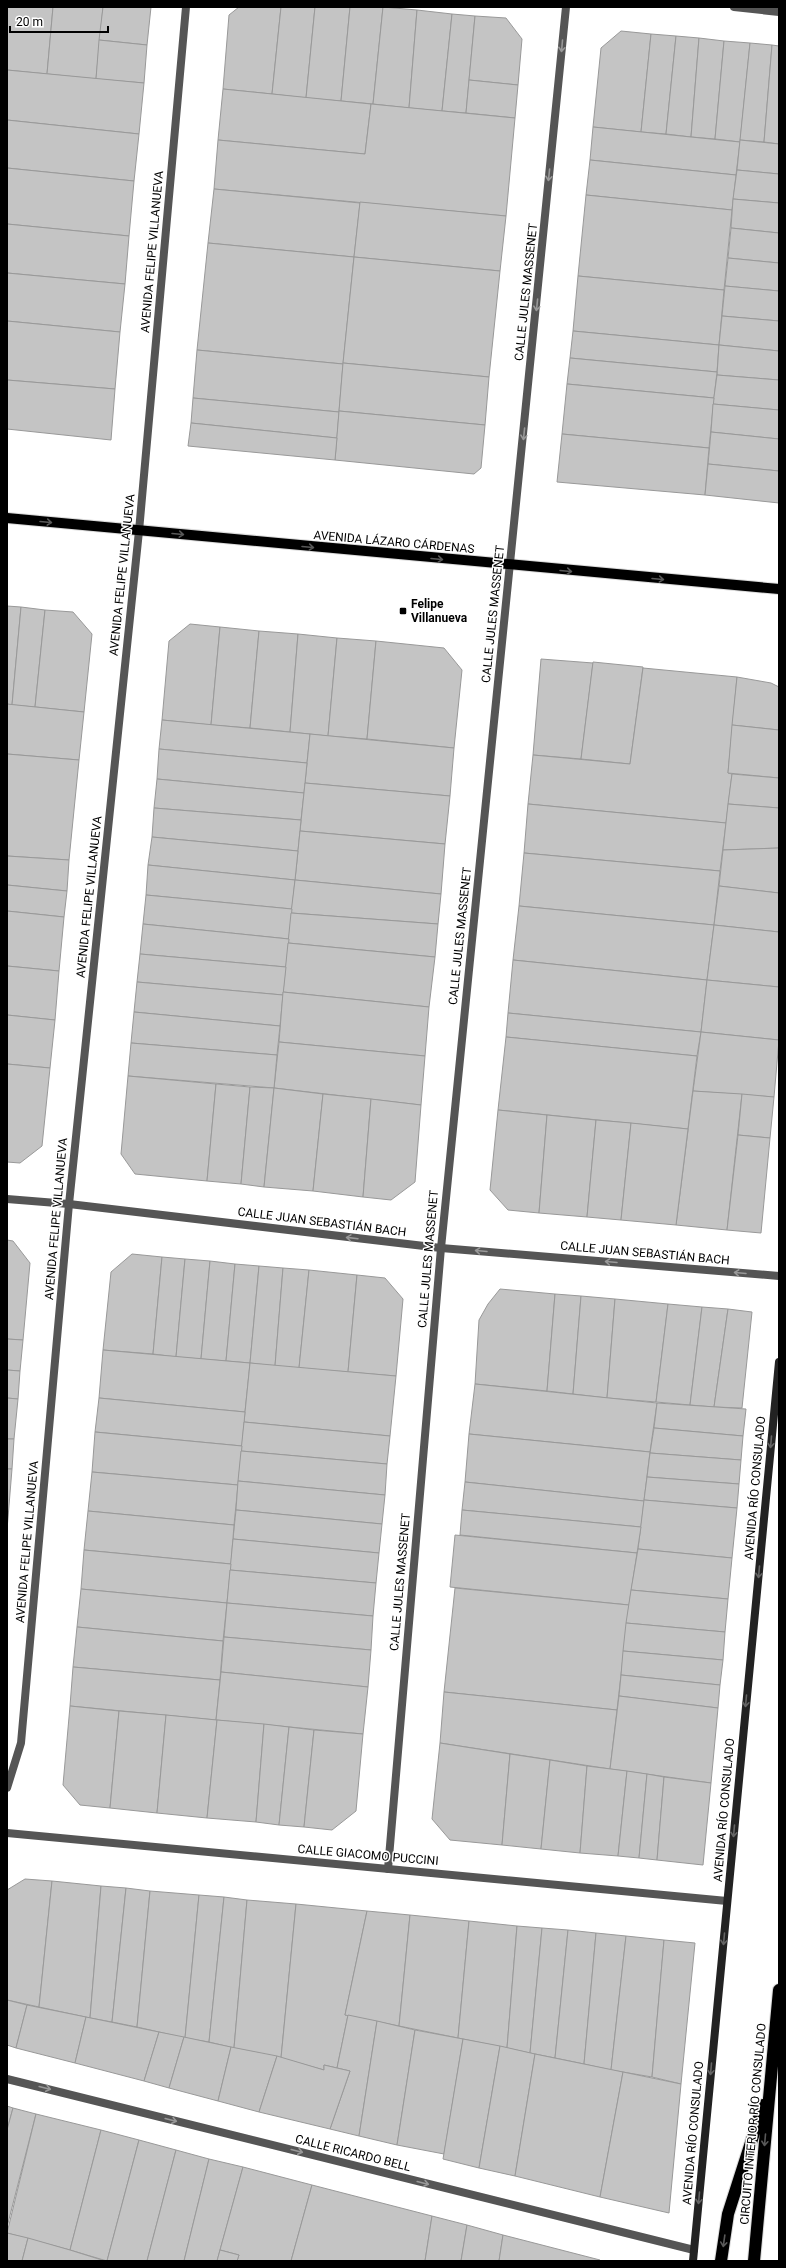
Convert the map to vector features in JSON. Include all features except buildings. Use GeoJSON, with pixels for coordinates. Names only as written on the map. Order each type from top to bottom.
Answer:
{"type":"FeatureCollection","features":[{"type":"Feature","properties":{"kind":"highway","name":"CIRCUITO INTERIOR RÍO CONSULADO"},"geometry":{"type":"LineString","coordinates":[[754,2261],[779,1990]]}},
{"type":"Feature","properties":{"kind":"highway"},"geometry":{"type":"LineString","coordinates":[[721,2261],[728,2214],[734,2189],[770,2083]]}},
{"type":"Feature","properties":{"kind":"main road","name":"AVENIDA LÁZARO CÁRDENAS"},"geometry":{"type":"LineString","coordinates":[[7,518],[779,590]]}},
{"type":"Feature","properties":{"kind":"main road","name":"AVENIDA RÍO CONSULADO"},"geometry":{"type":"LineString","coordinates":[[693,2261],[779,1362]]}},
{"type":"Feature","properties":{"kind":"street","name":"AVENIDA FELIPE VILLANUEVA"},"geometry":{"type":"LineString","coordinates":[[7,1788],[21,1743],[69,1204],[139,531],[186,7]]}},
{"type":"Feature","properties":{"kind":"street","name":"CALLE JULES MASSENET"},"geometry":{"type":"LineString","coordinates":[[388,1869],[441,1248],[566,7]]}},
{"type":"Feature","properties":{"kind":"street"},"geometry":{"type":"LineString","coordinates":[[734,7],[779,12]]}},
{"type":"Feature","properties":{"kind":"street","name":"CALLE JUAN SEBASTIÁN BACH"},"geometry":{"type":"LineString","coordinates":[[7,1200],[69,1204],[441,1248],[779,1276]]}},
{"type":"Feature","properties":{"kind":"street","name":"CALLE GIACOMO PUCCINI"},"geometry":{"type":"LineString","coordinates":[[7,1833],[727,1901]]}},
{"type":"Feature","properties":{"kind":"street","name":"CALLE RICARDO BELL"},"geometry":{"type":"LineString","coordinates":[[7,2079],[694,2250]]}},
{"type":"Feature","properties":{"kind":"place","name":"Felipe Villanueva"},"geometry":{"type":"Point","coordinates":[403,611]}}]}
